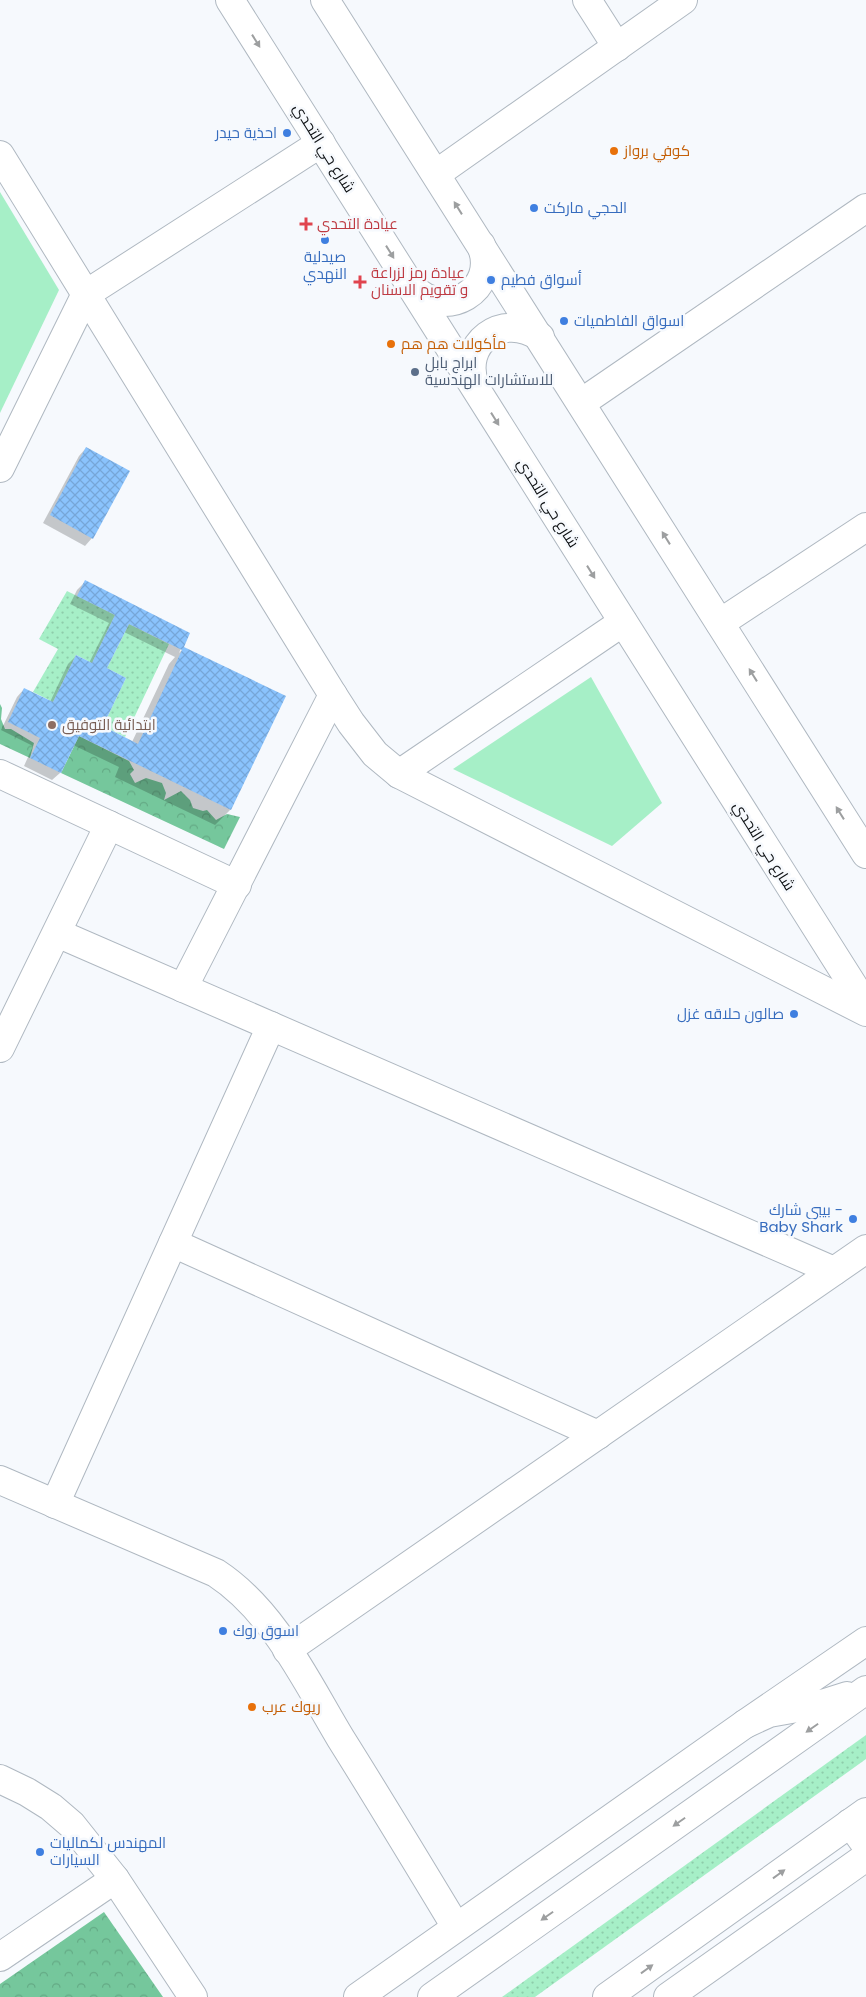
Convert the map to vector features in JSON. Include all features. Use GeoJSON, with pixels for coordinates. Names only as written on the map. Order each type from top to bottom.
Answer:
{"type":"FeatureCollection","features":[{"type":"Feature","properties":{"kind":"street","name":"شارع حي التحدي"},"geometry":{"type":"LineString","coordinates":[[230,0],[866,1006]]}},
{"type":"Feature","properties":{"kind":"street"},"geometry":{"type":"LineString","coordinates":[[325,0],[866,854]]}},
{"type":"Feature","properties":{"kind":"street"},"geometry":{"type":"LineString","coordinates":[[587,0],[617,47]]}},
{"type":"Feature","properties":{"kind":"street"},"geometry":{"type":"LineString","coordinates":[[436,174],[683,0]]}},
{"type":"Feature","properties":{"kind":"street"},"geometry":{"type":"LineString","coordinates":[[0,468],[86,294],[321,143]]}},
{"type":"Feature","properties":{"kind":"street"},"geometry":{"type":"LineString","coordinates":[[0,155],[333,695],[351,723],[375,754],[399,774],[866,1012]]}},
{"type":"Feature","properties":{"kind":"street"},"geometry":{"type":"LineString","coordinates":[[581,403],[866,208]]}},
{"type":"Feature","properties":{"kind":"street"},"geometry":{"type":"LineString","coordinates":[[411,286],[429,300],[441,303],[453,302],[464,298],[477,286],[484,270],[485,259],[482,247],[476,237]]}},
{"type":"Feature","properties":{"kind":"street"},"geometry":{"type":"LineString","coordinates":[[476,388],[472,377],[472,360],[478,344],[487,336],[497,330],[508,327],[530,331],[540,337]]}},
{"type":"Feature","properties":{"kind":"street"},"geometry":{"type":"LineString","coordinates":[[720,623],[866,527]]}},
{"type":"Feature","properties":{"kind":"street"},"geometry":{"type":"LineString","coordinates":[[399,774],[623,622]]}},
{"type":"Feature","properties":{"kind":"street"},"geometry":{"type":"LineString","coordinates":[[184,988],[333,695]]}},
{"type":"Feature","properties":{"kind":"street"},"geometry":{"type":"LineString","coordinates":[[0,774],[237,885]]}},
{"type":"Feature","properties":{"kind":"street"},"geometry":{"type":"LineString","coordinates":[[0,1048],[110,825]]}},
{"type":"Feature","properties":{"kind":"street"},"geometry":{"type":"LineString","coordinates":[[57,933],[834,1271]]}},
{"type":"Feature","properties":{"kind":"street"},"geometry":{"type":"LineString","coordinates":[[55,1504],[271,1026]]}},
{"type":"Feature","properties":{"kind":"street"},"geometry":{"type":"LineString","coordinates":[[173,1243],[598,1435]]}},
{"type":"Feature","properties":{"kind":"street"},"geometry":{"type":"LineString","coordinates":[[287,1650],[866,1248]]}},
{"type":"Feature","properties":{"kind":"street"},"geometry":{"type":"LineString","coordinates":[[0,1480],[216,1573],[246,1597],[287,1650],[456,1927]]}},
{"type":"Feature","properties":{"kind":"street"},"geometry":{"type":"LineString","coordinates":[[358,1997],[866,1641]]}},
{"type":"Feature","properties":{"kind":"street"},"geometry":{"type":"LineString","coordinates":[[745,1724],[769,1713],[837,1700],[866,1689]]}},
{"type":"Feature","properties":{"kind":"street"},"geometry":{"type":"LineString","coordinates":[[432,1997],[866,1689]]}},
{"type":"Feature","properties":{"kind":"street"},"geometry":{"type":"LineString","coordinates":[[0,1779],[27,1792],[51,1807],[65,1819],[90,1847],[114,1878],[193,1997]]}},
{"type":"Feature","properties":{"kind":"street"},"geometry":{"type":"LineString","coordinates":[[607,1997],[858,1818],[866,1845]]}},
{"type":"Feature","properties":{"kind":"street"},"geometry":{"type":"LineString","coordinates":[[668,1997],[866,1857]]}},
{"type":"Feature","properties":{"kind":"street"},"geometry":{"type":"LineString","coordinates":[[0,1957],[114,1878]]}},
{"type":"Feature","properties":{"kind":"green space"},"geometry":{"type":"Polygon","coordinates":[[[0,192],[59,290],[0,413],[0,192]]]}},
{"type":"Feature","properties":{"kind":"green space"},"geometry":{"type":"Polygon","coordinates":[[[67,591],[115,615],[92,663],[76,655],[53,702],[33,692],[58,649],[39,639],[67,591]]]}},
{"type":"Feature","properties":{"kind":"green space"},"geometry":{"type":"Polygon","coordinates":[[[129,624],[169,644],[125,737],[103,726],[126,678],[107,668],[129,624]]]}},
{"type":"Feature","properties":{"kind":"green space"},"geometry":{"type":"Polygon","coordinates":[[[591,677],[662,803],[612,846],[453,769],[591,677]]]}},
{"type":"Feature","properties":{"kind":"green space"},"geometry":{"type":"Polygon","coordinates":[[[0,704],[2,708],[1,719],[5,729],[11,729],[34,743],[30,758],[0,744],[0,704]]]}},
{"type":"Feature","properties":{"kind":"green space"},"geometry":{"type":"Polygon","coordinates":[[[79,736],[129,761],[134,770],[130,774],[135,783],[146,778],[162,783],[166,793],[164,800],[181,791],[190,800],[193,808],[203,811],[207,810],[216,820],[227,814],[240,817],[224,849],[61,773],[79,736]]]}},
{"type":"Feature","properties":{"kind":"green space"},"geometry":{"type":"Polygon","coordinates":[[[866,1735],[866,1759],[535,1997],[502,1997],[866,1735]]]}},
{"type":"Feature","properties":{"kind":"green space"},"geometry":{"type":"Polygon","coordinates":[[[104,1912],[163,1997],[0,1997],[0,1984],[104,1912]]]}},
{"type":"Feature","properties":{"kind":"building"},"geometry":{"type":"Polygon","coordinates":[[[86,447],[130,471],[93,539],[50,515],[86,447]]]}},
{"type":"Feature","properties":{"kind":"building"},"geometry":{"type":"Polygon","coordinates":[[[85,580],[190,633],[184,647],[286,696],[231,810],[79,736],[61,773],[30,758],[40,738],[8,722],[24,688],[53,702],[76,655],[92,663],[115,615],[77,596],[85,580]],[[129,624],[107,668],[126,678],[103,726],[138,744],[182,650],[129,624]]]}},
{"type":"Feature","properties":{"kind":"place","name":"احذية حيدر"},"geometry":{"type":"Point","coordinates":[287,133]}},
{"type":"Feature","properties":{"kind":"place","name":"كوفي برواز"},"geometry":{"type":"Point","coordinates":[614,151]}},
{"type":"Feature","properties":{"kind":"place","name":"الحجي ماركت"},"geometry":{"type":"Point","coordinates":[534,208]}},
{"type":"Feature","properties":{"kind":"place","name":"عيادة التحدي"},"geometry":{"type":"Point","coordinates":[306,224]}},
{"type":"Feature","properties":{"kind":"place","name":"صيدلية النهدي"},"geometry":{"type":"Point","coordinates":[325,240]}},
{"type":"Feature","properties":{"kind":"place","name":"أسواق فطيم"},"geometry":{"type":"Point","coordinates":[491,280]}},
{"type":"Feature","properties":{"kind":"place","name":"عيادة رمز لزراعة و تقويم الاسنان"},"geometry":{"type":"Point","coordinates":[360,282]}},
{"type":"Feature","properties":{"kind":"place","name":"اسواق الفاطميات"},"geometry":{"type":"Point","coordinates":[564,321]}},
{"type":"Feature","properties":{"kind":"place","name":"مأكولات هم هم"},"geometry":{"type":"Point","coordinates":[391,344]}},
{"type":"Feature","properties":{"kind":"place","name":"ابراج بابل للاستشارات الهندسية"},"geometry":{"type":"Point","coordinates":[415,372]}},
{"type":"Feature","properties":{"kind":"place","name":"ابتدائية التوفيق"},"geometry":{"type":"Point","coordinates":[52,725]}},
{"type":"Feature","properties":{"kind":"place","name":"صالون حلاقه غزل"},"geometry":{"type":"Point","coordinates":[794,1014]}},
{"type":"Feature","properties":{"kind":"place","name":"بيبي شارك - Baby Shark"},"geometry":{"type":"Point","coordinates":[853,1219]}},
{"type":"Feature","properties":{"kind":"place","name":"اسوق روك"},"geometry":{"type":"Point","coordinates":[223,1631]}},
{"type":"Feature","properties":{"kind":"place","name":"ريوك عرب"},"geometry":{"type":"Point","coordinates":[252,1707]}},
{"type":"Feature","properties":{"kind":"place","name":"المهندس لكماليات السيارات"},"geometry":{"type":"Point","coordinates":[40,1852]}}]}
